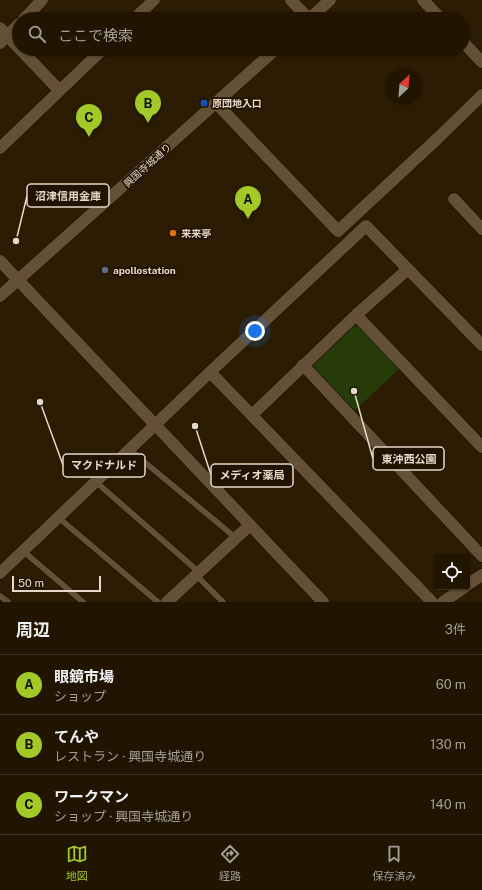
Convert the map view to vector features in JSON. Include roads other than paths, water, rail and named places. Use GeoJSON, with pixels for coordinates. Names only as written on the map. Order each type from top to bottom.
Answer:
{"type":"FeatureCollection","features":[{"type":"Feature","properties":{"kind":"street"},"geometry":{"type":"LineString","coordinates":[[31,12],[42,0]]}},
{"type":"Feature","properties":{"kind":"street"},"geometry":{"type":"LineString","coordinates":[[141,12],[154,0]]}},
{"type":"Feature","properties":{"kind":"street"},"geometry":{"type":"LineString","coordinates":[[291,0],[302,12]]}},
{"type":"Feature","properties":{"kind":"street"},"geometry":{"type":"LineString","coordinates":[[317,12],[330,0]]}},
{"type":"Feature","properties":{"kind":"street"},"geometry":{"type":"LineString","coordinates":[[423,0],[434,12]]}},
{"type":"Feature","properties":{"kind":"street"},"geometry":{"type":"LineString","coordinates":[[12,29],[2,36],[12,44]]}},
{"type":"Feature","properties":{"kind":"street"},"geometry":{"type":"LineString","coordinates":[[470,49],[482,62]]}},
{"type":"Feature","properties":{"kind":"street"},"geometry":{"type":"LineString","coordinates":[[26,56],[59,90]]}},
{"type":"Feature","properties":{"kind":"street"},"geometry":{"type":"LineString","coordinates":[[0,148],[95,56]]}},
{"type":"Feature","properties":{"kind":"street","name":"興国寺城通り"},"geometry":{"type":"LineString","coordinates":[[0,296],[268,56]]}},
{"type":"Feature","properties":{"kind":"street"},"geometry":{"type":"LineString","coordinates":[[216,103],[338,231],[482,95]]}},
{"type":"Feature","properties":{"kind":"street"},"geometry":{"type":"LineString","coordinates":[[454,199],[482,228]]}},
{"type":"Feature","properties":{"kind":"street"},"geometry":{"type":"LineString","coordinates":[[0,574],[210,372],[366,226],[482,345]]}},
{"type":"Feature","properties":{"kind":"street"},"geometry":{"type":"LineString","coordinates":[[0,261],[323,602]]}},
{"type":"Feature","properties":{"kind":"street"},"geometry":{"type":"LineString","coordinates":[[252,415],[356,315],[408,269]]}},
{"type":"Feature","properties":{"kind":"street"},"geometry":{"type":"LineString","coordinates":[[356,315],[482,447]]}},
{"type":"Feature","properties":{"kind":"street"},"geometry":{"type":"LineString","coordinates":[[303,365],[482,556]]}},
{"type":"Feature","properties":{"kind":"street"},"geometry":{"type":"LineString","coordinates":[[210,372],[432,602]]}},
{"type":"Feature","properties":{"kind":"street"},"geometry":{"type":"LineString","coordinates":[[167,602],[250,525]]}},
{"type":"Feature","properties":{"kind":"street"},"geometry":{"type":"LineString","coordinates":[[470,583],[482,575]]}},
{"type":"Feature","properties":{"kind":"street"},"geometry":{"type":"LineString","coordinates":[[443,602],[460,590]]}},
{"type":"Feature","properties":{"kind":"lane"},"geometry":{"type":"LineString","coordinates":[[130,450],[236,538]]}},
{"type":"Feature","properties":{"kind":"lane"},"geometry":{"type":"LineString","coordinates":[[96,482],[198,574],[223,602]]}},
{"type":"Feature","properties":{"kind":"lane"},"geometry":{"type":"LineString","coordinates":[[59,518],[158,602]]}},
{"type":"Feature","properties":{"kind":"lane"},"geometry":{"type":"LineString","coordinates":[[23,551],[83,602]]}},
{"type":"Feature","properties":{"kind":"lane"},"geometry":{"type":"LineString","coordinates":[[0,596],[8,602]]}},
{"type":"Feature","properties":{"kind":"place","name":"原団地入口"},"geometry":{"type":"Point","coordinates":[204,103]}},
{"type":"Feature","properties":{"kind":"place","name":"てんや"},"geometry":{"type":"Point","coordinates":[148,123]}},
{"type":"Feature","properties":{"kind":"place","name":"ワークマン"},"geometry":{"type":"Point","coordinates":[89,137]}},
{"type":"Feature","properties":{"kind":"place","name":"眼鏡市場"},"geometry":{"type":"Point","coordinates":[248,219]}},
{"type":"Feature","properties":{"kind":"place","name":"来来亭"},"geometry":{"type":"Point","coordinates":[173,233]}},
{"type":"Feature","properties":{"kind":"place","name":"沼津信用金庫"},"geometry":{"type":"Point","coordinates":[16,241]}},
{"type":"Feature","properties":{"kind":"place","name":"apollostation"},"geometry":{"type":"Point","coordinates":[105,270]}},
{"type":"Feature","properties":{"kind":"place","name":"東沖西公園"},"geometry":{"type":"Point","coordinates":[354,391]}},
{"type":"Feature","properties":{"kind":"place","name":"マクドナルド"},"geometry":{"type":"Point","coordinates":[40,402]}},
{"type":"Feature","properties":{"kind":"place","name":"メディオ薬局"},"geometry":{"type":"Point","coordinates":[195,426]}}]}
